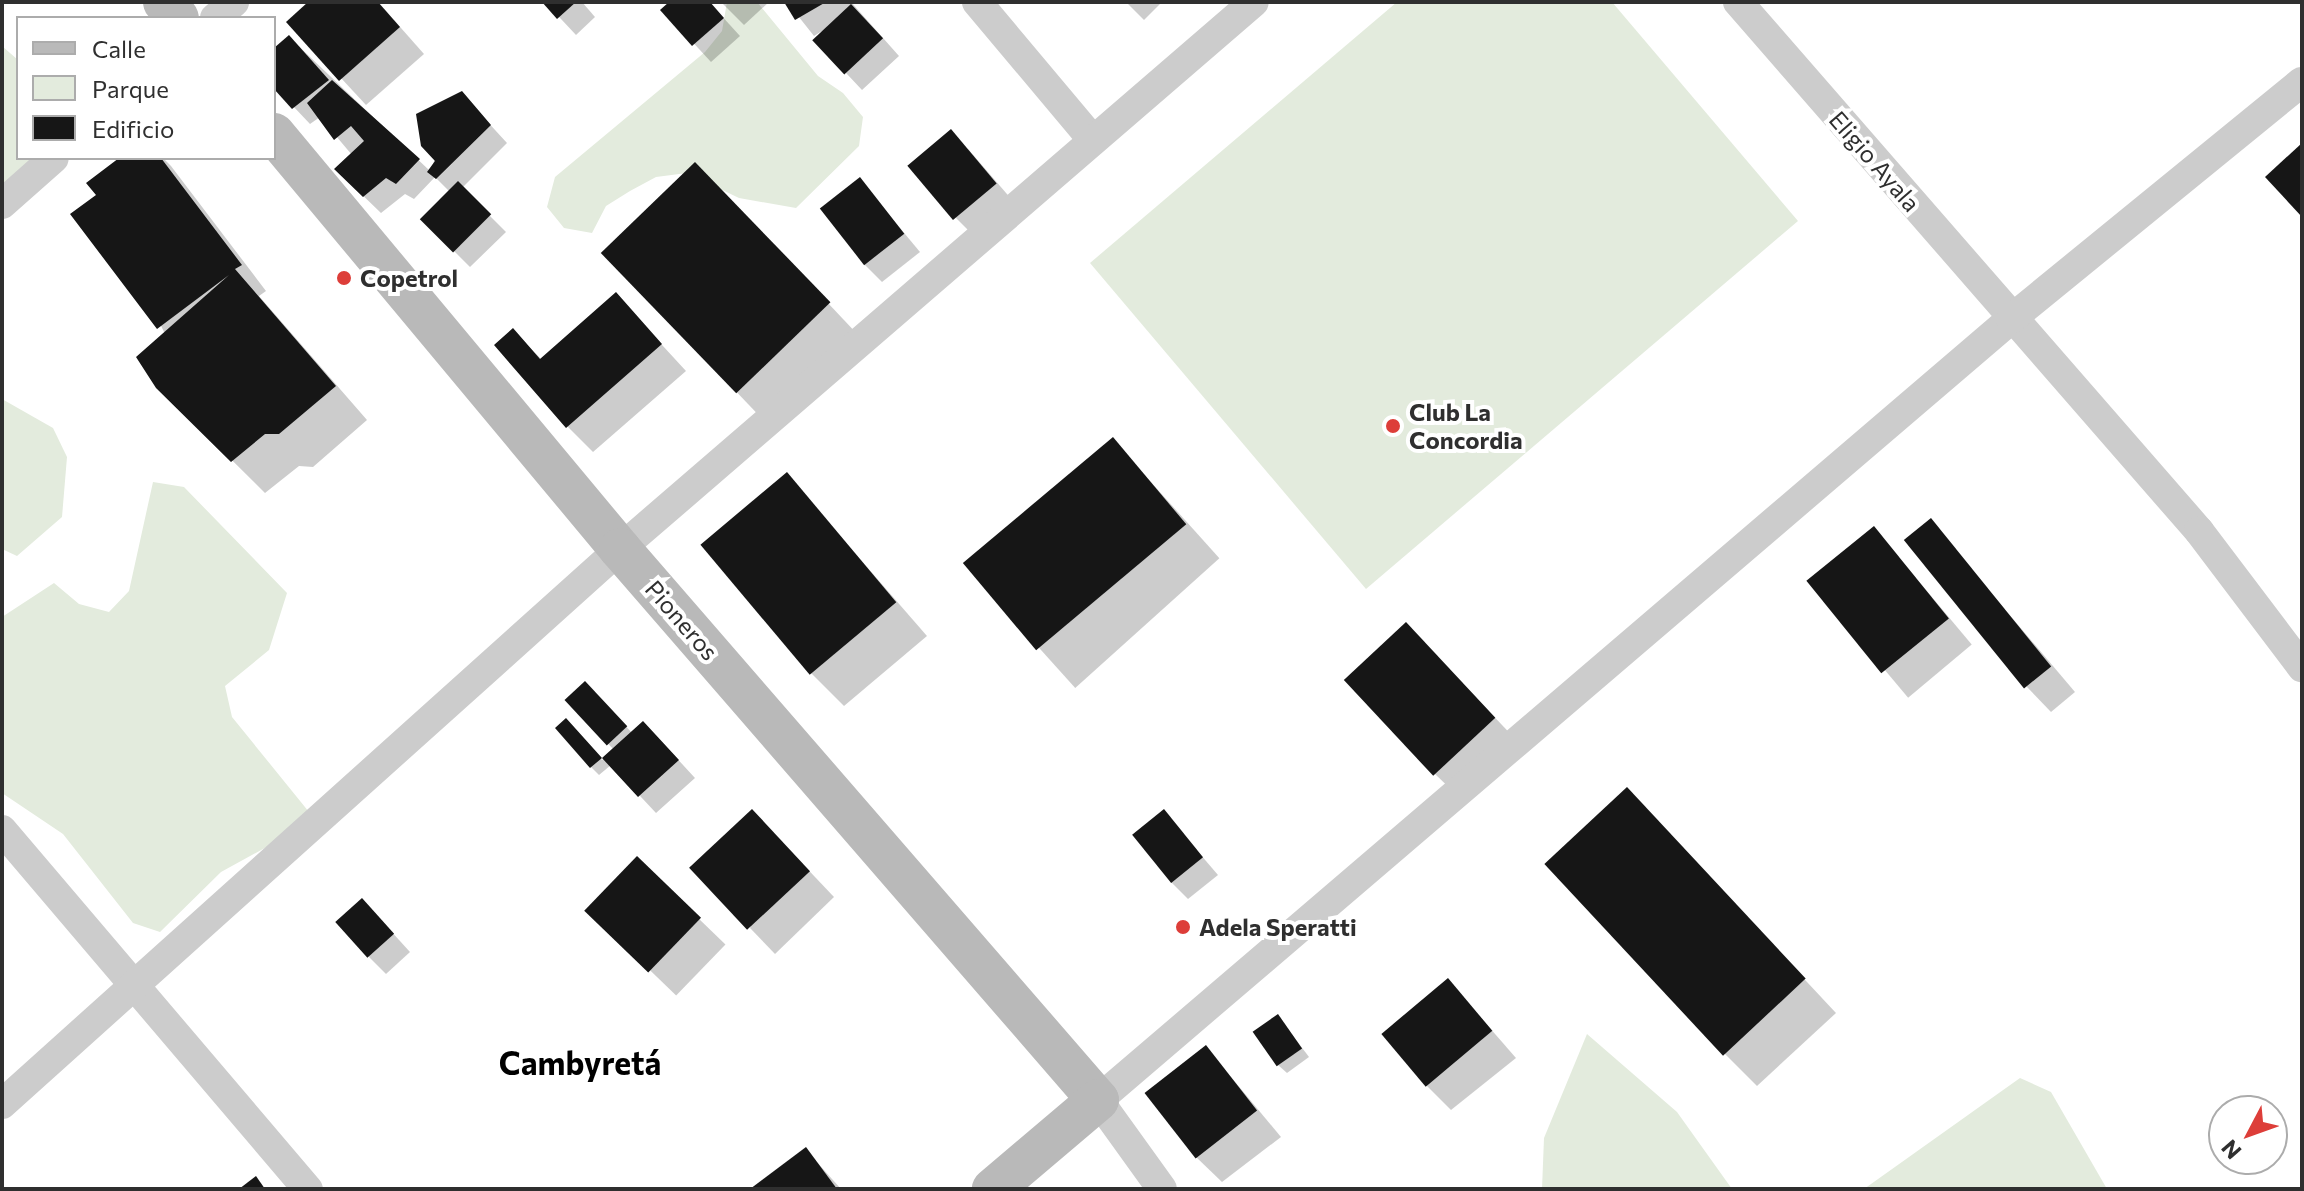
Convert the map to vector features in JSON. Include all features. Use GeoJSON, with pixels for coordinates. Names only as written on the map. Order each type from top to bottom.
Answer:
{"type":"FeatureCollection","features":[{"type":"Feature","properties":{"kind":"main road","name":"Pioneros"},"geometry":{"type":"LineString","coordinates":[[276,136],[620,549],[1098,1100]]}},
{"type":"Feature","properties":{"kind":"main road"},"geometry":{"type":"LineString","coordinates":[[993,1189],[1098,1100]]}},
{"type":"Feature","properties":{"kind":"street"},"geometry":{"type":"LineString","coordinates":[[217,16],[234,2]]}},
{"type":"Feature","properties":{"kind":"street"},"geometry":{"type":"LineString","coordinates":[[977,2],[1093,140]]}},
{"type":"Feature","properties":{"kind":"street"},"geometry":{"type":"LineString","coordinates":[[2,1104],[620,549],[1254,2]]}},
{"type":"Feature","properties":{"kind":"street","name":"Eligio Ayala"},"geometry":{"type":"LineString","coordinates":[[1738,2],[2011,319],[2199,531],[2302,667]]}},
{"type":"Feature","properties":{"kind":"street"},"geometry":{"type":"LineString","coordinates":[[1162,1189],[1098,1100],[2011,319],[2302,82]]}},
{"type":"Feature","properties":{"kind":"street"},"geometry":{"type":"LineString","coordinates":[[2,204],[52,160]]}},
{"type":"Feature","properties":{"kind":"street"},"geometry":{"type":"LineString","coordinates":[[2,830],[308,1189]]}},
{"type":"Feature","properties":{"kind":"green space"},"geometry":{"type":"Polygon","coordinates":[[[727,2],[757,2],[818,76],[843,93],[863,117],[859,146],[796,208],[739,198],[687,173],[656,177],[606,206],[592,233],[564,228],[547,207],[555,177],[705,52],[722,31],[727,2]]]}},
{"type":"Feature","properties":{"kind":"green space","name":"Club La Concordia"},"geometry":{"type":"Polygon","coordinates":[[[1397,2],[1612,2],[1798,221],[1366,589],[1090,263],[1397,2]]]}},
{"type":"Feature","properties":{"kind":"green space"},"geometry":{"type":"Polygon","coordinates":[[[2,46],[16,58],[16,160],[50,160],[2,194],[2,46]]]}},
{"type":"Feature","properties":{"kind":"green space"},"geometry":{"type":"Polygon","coordinates":[[[2,399],[53,428],[67,457],[62,517],[17,556],[2,549],[2,399]]]}},
{"type":"Feature","properties":{"kind":"green space"},"geometry":{"type":"Polygon","coordinates":[[[153,482],[184,487],[287,593],[269,650],[225,686],[232,717],[309,812],[272,844],[221,872],[160,932],[133,923],[63,834],[2,793],[2,617],[54,583],[79,604],[109,612],[129,591],[153,482]]]}},
{"type":"Feature","properties":{"kind":"green space"},"geometry":{"type":"Polygon","coordinates":[[[1587,1034],[1677,1112],[1732,1189],[1542,1189],[1544,1138],[1587,1034]]]}},
{"type":"Feature","properties":{"kind":"green space"},"geometry":{"type":"Polygon","coordinates":[[[2020,1078],[2051,1092],[2107,1189],[1864,1189],[2020,1078]]]}},
{"type":"Feature","properties":{"kind":"building"},"geometry":{"type":"Polygon","coordinates":[[[308,2],[378,2],[400,27],[339,81],[286,22],[308,2]]]}},
{"type":"Feature","properties":{"kind":"building"},"geometry":{"type":"Polygon","coordinates":[[[542,2],[576,2],[557,19],[542,2]]]}},
{"type":"Feature","properties":{"kind":"building"},"geometry":{"type":"Polygon","coordinates":[[[669,2],[710,2],[724,18],[692,46],[660,10],[669,2]]]}},
{"type":"Feature","properties":{"kind":"building"},"geometry":{"type":"Polygon","coordinates":[[[784,2],[826,2],[795,20],[784,2]]]}},
{"type":"Feature","properties":{"kind":"building"},"geometry":{"type":"Polygon","coordinates":[[[851,4],[883,38],[844,75],[812,40],[851,4]]]}},
{"type":"Feature","properties":{"kind":"building"},"geometry":{"type":"Polygon","coordinates":[[[289,35],[329,80],[292,109],[276,91],[276,46],[289,35]]]}},
{"type":"Feature","properties":{"kind":"building"},"geometry":{"type":"Polygon","coordinates":[[[332,80],[420,159],[396,184],[386,178],[363,197],[334,169],[364,141],[351,126],[334,140],[307,103],[332,80]]]}},
{"type":"Feature","properties":{"kind":"building"},"geometry":{"type":"Polygon","coordinates":[[[462,91],[491,125],[436,179],[427,172],[435,161],[421,146],[416,114],[462,91]]]}},
{"type":"Feature","properties":{"kind":"building"},"geometry":{"type":"Polygon","coordinates":[[[951,129],[997,183],[953,220],[907,166],[951,129]]]}},
{"type":"Feature","properties":{"kind":"building"},"geometry":{"type":"Polygon","coordinates":[[[2302,143],[2302,217],[2265,177],[2302,143]]]}},
{"type":"Feature","properties":{"kind":"building"},"geometry":{"type":"Polygon","coordinates":[[[116,160],[163,160],[242,265],[235,269],[336,386],[279,434],[265,434],[231,462],[156,388],[136,357],[229,275],[157,329],[70,214],[96,195],[86,183],[116,160]]]}},
{"type":"Feature","properties":{"kind":"building"},"geometry":{"type":"Polygon","coordinates":[[[695,162],[830,302],[736,393],[601,253],[695,162]]]}},
{"type":"Feature","properties":{"kind":"building"},"geometry":{"type":"Polygon","coordinates":[[[860,177],[904,234],[864,265],[820,208],[860,177]]]}},
{"type":"Feature","properties":{"kind":"building"},"geometry":{"type":"Polygon","coordinates":[[[458,181],[491,214],[453,252],[420,219],[458,181]]]}},
{"type":"Feature","properties":{"kind":"building"},"geometry":{"type":"Polygon","coordinates":[[[616,292],[662,344],[566,428],[494,345],[513,328],[540,359],[616,292]]]}},
{"type":"Feature","properties":{"kind":"building"},"geometry":{"type":"Polygon","coordinates":[[[1113,437],[1186,524],[1036,650],[963,563],[1113,437]]]}},
{"type":"Feature","properties":{"kind":"building"},"geometry":{"type":"Polygon","coordinates":[[[787,472],[896,602],[810,675],[700,545],[787,472]]]}},
{"type":"Feature","properties":{"kind":"building"},"geometry":{"type":"Polygon","coordinates":[[[1931,518],[2051,666],[2024,688],[1904,540],[1931,518]]]}},
{"type":"Feature","properties":{"kind":"building"},"geometry":{"type":"Polygon","coordinates":[[[1874,526],[1949,618],[1881,673],[1806,581],[1874,526]]]}},
{"type":"Feature","properties":{"kind":"building"},"geometry":{"type":"Polygon","coordinates":[[[1406,622],[1495,718],[1433,776],[1344,680],[1406,622]]]}},
{"type":"Feature","properties":{"kind":"building"},"geometry":{"type":"Polygon","coordinates":[[[585,681],[627,726],[607,745],[565,700],[585,681]]]}},
{"type":"Feature","properties":{"kind":"building"},"geometry":{"type":"Polygon","coordinates":[[[566,718],[602,758],[590,768],[555,728],[566,718]]]}},
{"type":"Feature","properties":{"kind":"building"},"geometry":{"type":"Polygon","coordinates":[[[643,721],[679,760],[638,797],[602,758],[643,721]]]}},
{"type":"Feature","properties":{"kind":"building"},"geometry":{"type":"Polygon","coordinates":[[[1627,787],[1806,979],[1723,1056],[1544,864],[1627,787]]]}},
{"type":"Feature","properties":{"kind":"building"},"geometry":{"type":"Polygon","coordinates":[[[752,809],[810,871],[747,930],[689,868],[752,809]]]}},
{"type":"Feature","properties":{"kind":"building"},"geometry":{"type":"Polygon","coordinates":[[[1164,809],[1203,857],[1171,883],[1132,835],[1164,809]]]}},
{"type":"Feature","properties":{"kind":"building"},"geometry":{"type":"Polygon","coordinates":[[[637,856],[701,918],[648,972],[584,911],[637,856]]]}},
{"type":"Feature","properties":{"kind":"building"},"geometry":{"type":"Polygon","coordinates":[[[362,898],[394,934],[367,958],[335,922],[362,898]]]}},
{"type":"Feature","properties":{"kind":"building"},"geometry":{"type":"Polygon","coordinates":[[[1448,978],[1492,1031],[1426,1087],[1381,1034],[1448,978]]]}},
{"type":"Feature","properties":{"kind":"building"},"geometry":{"type":"Polygon","coordinates":[[[1278,1014],[1302,1048],[1277,1066],[1253,1032],[1278,1014]]]}},
{"type":"Feature","properties":{"kind":"building"},"geometry":{"type":"Polygon","coordinates":[[[1206,1045],[1257,1110],[1196,1158],[1145,1093],[1206,1045]]]}},
{"type":"Feature","properties":{"kind":"building"},"geometry":{"type":"Polygon","coordinates":[[[806,1147],[837,1189],[750,1189],[806,1147]]]}},
{"type":"Feature","properties":{"kind":"building"},"geometry":{"type":"Polygon","coordinates":[[[256,1176],[265,1189],[239,1189],[256,1176]]]}},
{"type":"Feature","properties":{"kind":"place","name":"Copetrol"},"geometry":{"type":"Point","coordinates":[344,278]}},
{"type":"Feature","properties":{"kind":"place","name":"Club La Concordia"},"geometry":{"type":"Point","coordinates":[1393,426]}},
{"type":"Feature","properties":{"kind":"place","name":"Adela Speratti"},"geometry":{"type":"Point","coordinates":[1183,927]}},
{"type":"Feature","properties":{"kind":"district","name":"Cambyretá"},"geometry":{"type":"Point","coordinates":[580,1062]}}]}
